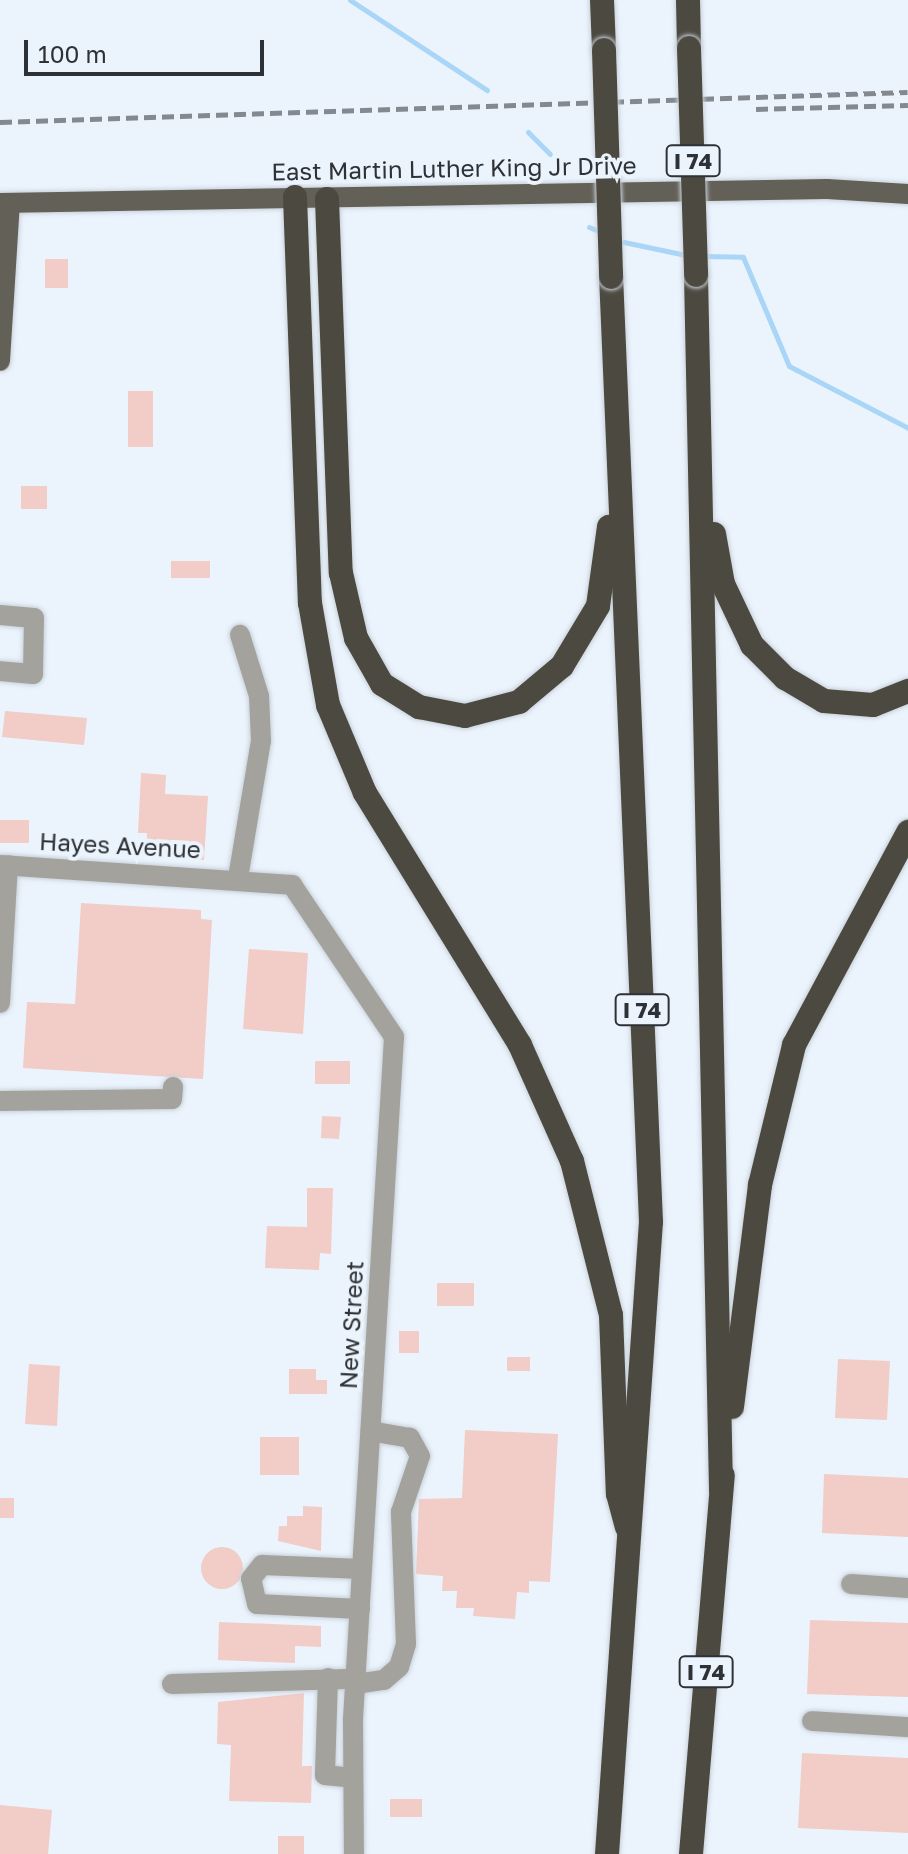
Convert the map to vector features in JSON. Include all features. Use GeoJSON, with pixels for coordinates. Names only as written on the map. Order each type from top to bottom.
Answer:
{"type":"FeatureCollection","features":[{"type":"Feature","properties":{"kind":"highway","name":"I 74"},"geometry":{"type":"LineString","coordinates":[[602,0],[617,474],[651,1222],[633,1546],[607,1854]]}},
{"type":"Feature","properties":{"kind":"highway","name":"I 74"},"geometry":{"type":"LineString","coordinates":[[688,0],[701,468],[721,1490],[691,1854]]}},
{"type":"Feature","properties":{"kind":"highway"},"geometry":{"type":"LineString","coordinates":[[295,197],[310,603],[328,705],[365,793],[520,1045],[572,1161],[611,1315],[618,1494],[633,1546]]}},
{"type":"Feature","properties":{"kind":"highway"},"geometry":{"type":"LineString","coordinates":[[327,199],[341,573],[356,638],[382,684],[419,707],[465,716],[519,702],[562,666],[598,606],[617,474]]}},
{"type":"Feature","properties":{"kind":"highway"},"geometry":{"type":"LineString","coordinates":[[701,468],[723,584],[752,645],[785,678],[824,701],[873,705],[908,691]]}},
{"type":"Feature","properties":{"kind":"highway"},"geometry":{"type":"LineString","coordinates":[[721,1490],[760,1185],[794,1045],[908,832]]}},
{"type":"Feature","properties":{"kind":"main road","name":"East Martin Luther King Jr Drive"},"geometry":{"type":"LineString","coordinates":[[5,203],[827,189],[908,194]]}},
{"type":"Feature","properties":{"kind":"main road"},"geometry":{"type":"LineString","coordinates":[[0,361],[5,203]]}},
{"type":"Feature","properties":{"kind":"street"},"geometry":{"type":"LineString","coordinates":[[0,615],[34,618],[33,674],[0,671]]}},
{"type":"Feature","properties":{"kind":"street"},"geometry":{"type":"LineString","coordinates":[[238,878],[261,741],[259,696],[240,635]]}},
{"type":"Feature","properties":{"kind":"street"},"geometry":{"type":"LineString","coordinates":[[0,991],[4,865]]}},
{"type":"Feature","properties":{"kind":"street","name":"Hayes Avenue"},"geometry":{"type":"LineString","coordinates":[[4,865],[238,878]]}},
{"type":"Feature","properties":{"kind":"street","name":"New Street"},"geometry":{"type":"LineString","coordinates":[[238,878],[292,885],[394,1037],[355,1681],[354,1854]]}},
{"type":"Feature","properties":{"kind":"street"},"geometry":{"type":"LineString","coordinates":[[0,1101],[172,1099],[173,1087]]}},
{"type":"Feature","properties":{"kind":"street"},"geometry":{"type":"LineString","coordinates":[[172,1684],[390,1678],[406,1644],[401,1512],[420,1456],[410,1438],[371,1431]]}},
{"type":"Feature","properties":{"kind":"street"},"geometry":{"type":"LineString","coordinates":[[360,1609],[257,1604],[251,1579],[262,1565],[362,1569]]}},
{"type":"Feature","properties":{"kind":"street"},"geometry":{"type":"LineString","coordinates":[[851,1584],[908,1588]]}},
{"type":"Feature","properties":{"kind":"street"},"geometry":{"type":"LineString","coordinates":[[328,1678],[325,1775],[353,1778]]}},
{"type":"Feature","properties":{"kind":"street"},"geometry":{"type":"LineString","coordinates":[[812,1721],[908,1727]]}},
{"type":"Feature","properties":{"kind":"building"},"geometry":{"type":"Polygon","coordinates":[[[45,259],[68,259],[68,288],[45,288],[45,259]]]}},
{"type":"Feature","properties":{"kind":"building"},"geometry":{"type":"Polygon","coordinates":[[[128,391],[153,391],[153,447],[128,447],[128,391]]]}},
{"type":"Feature","properties":{"kind":"building"},"geometry":{"type":"Polygon","coordinates":[[[21,486],[47,486],[47,509],[21,509],[21,486]]]}},
{"type":"Feature","properties":{"kind":"building"},"geometry":{"type":"Polygon","coordinates":[[[171,561],[210,561],[210,578],[171,578],[171,561]]]}},
{"type":"Feature","properties":{"kind":"building"},"geometry":{"type":"Polygon","coordinates":[[[5,711],[87,718],[84,745],[2,737],[5,711]]]}},
{"type":"Feature","properties":{"kind":"building"},"geometry":{"type":"Polygon","coordinates":[[[141,773],[166,775],[165,794],[208,796],[204,860],[146,857],[147,833],[138,833],[141,773]]]}},
{"type":"Feature","properties":{"kind":"building"},"geometry":{"type":"Polygon","coordinates":[[[0,820],[29,820],[29,843],[0,843],[0,820]]]}},
{"type":"Feature","properties":{"kind":"building"},"geometry":{"type":"Polygon","coordinates":[[[81,903],[201,910],[201,919],[212,920],[203,1079],[23,1068],[27,1002],[75,1004],[81,903]]]}},
{"type":"Feature","properties":{"kind":"building"},"geometry":{"type":"Polygon","coordinates":[[[249,949],[308,953],[303,1034],[243,1029],[249,949]]]}},
{"type":"Feature","properties":{"kind":"building"},"geometry":{"type":"Polygon","coordinates":[[[315,1061],[350,1061],[350,1084],[315,1084],[315,1061]]]}},
{"type":"Feature","properties":{"kind":"building"},"geometry":{"type":"Polygon","coordinates":[[[322,1116],[341,1117],[339,1139],[321,1138],[322,1116]]]}},
{"type":"Feature","properties":{"kind":"building"},"geometry":{"type":"Polygon","coordinates":[[[307,1188],[333,1188],[331,1254],[320,1253],[319,1270],[265,1268],[267,1226],[307,1227],[307,1188]]]}},
{"type":"Feature","properties":{"kind":"building"},"geometry":{"type":"Polygon","coordinates":[[[437,1283],[474,1283],[474,1306],[437,1306],[437,1283]]]}},
{"type":"Feature","properties":{"kind":"building"},"geometry":{"type":"Polygon","coordinates":[[[399,1331],[419,1331],[419,1353],[399,1353],[399,1331]]]}},
{"type":"Feature","properties":{"kind":"building"},"geometry":{"type":"Polygon","coordinates":[[[507,1357],[530,1357],[530,1371],[507,1371],[507,1357]]]}},
{"type":"Feature","properties":{"kind":"building"},"geometry":{"type":"Polygon","coordinates":[[[838,1359],[890,1361],[887,1420],[835,1418],[838,1359]]]}},
{"type":"Feature","properties":{"kind":"building"},"geometry":{"type":"Polygon","coordinates":[[[29,1364],[60,1366],[57,1426],[25,1424],[29,1364]]]}},
{"type":"Feature","properties":{"kind":"building"},"geometry":{"type":"Polygon","coordinates":[[[289,1369],[316,1369],[316,1380],[327,1380],[327,1394],[289,1394],[289,1369]]]}},
{"type":"Feature","properties":{"kind":"building"},"geometry":{"type":"Polygon","coordinates":[[[465,1430],[558,1434],[550,1582],[529,1581],[529,1593],[517,1592],[515,1619],[473,1616],[474,1608],[456,1608],[457,1591],[442,1591],[443,1576],[416,1574],[419,1499],[462,1498],[465,1430]]]}},
{"type":"Feature","properties":{"kind":"building"},"geometry":{"type":"Polygon","coordinates":[[[260,1437],[299,1437],[299,1475],[260,1475],[260,1437]]]}},
{"type":"Feature","properties":{"kind":"building"},"geometry":{"type":"Polygon","coordinates":[[[824,1474],[908,1478],[908,1537],[822,1533],[824,1474]]]}},
{"type":"Feature","properties":{"kind":"building"},"geometry":{"type":"Polygon","coordinates":[[[0,1498],[14,1498],[14,1518],[0,1518],[0,1498]]]}},
{"type":"Feature","properties":{"kind":"building"},"geometry":{"type":"Polygon","coordinates":[[[303,1506],[322,1507],[321,1551],[278,1541],[279,1526],[287,1526],[287,1516],[303,1516],[303,1506]]]}},
{"type":"Feature","properties":{"kind":"building"},"geometry":{"type":"Polygon","coordinates":[[[222,1547],[237,1553],[243,1568],[237,1583],[222,1589],[207,1583],[201,1568],[207,1553],[222,1547]]]}},
{"type":"Feature","properties":{"kind":"building"},"geometry":{"type":"Polygon","coordinates":[[[810,1620],[908,1623],[908,1697],[807,1694],[810,1620]]]}},
{"type":"Feature","properties":{"kind":"building"},"geometry":{"type":"Polygon","coordinates":[[[219,1622],[321,1626],[321,1647],[295,1646],[295,1663],[218,1660],[219,1622]]]}},
{"type":"Feature","properties":{"kind":"building"},"geometry":{"type":"Polygon","coordinates":[[[304,1693],[302,1766],[312,1766],[311,1803],[229,1801],[231,1745],[217,1744],[218,1702],[304,1693]]]}},
{"type":"Feature","properties":{"kind":"building"},"geometry":{"type":"Polygon","coordinates":[[[802,1753],[908,1758],[908,1833],[798,1828],[802,1753]]]}},
{"type":"Feature","properties":{"kind":"building"},"geometry":{"type":"Polygon","coordinates":[[[390,1799],[422,1799],[422,1817],[390,1817],[390,1799]]]}},
{"type":"Feature","properties":{"kind":"building"},"geometry":{"type":"Polygon","coordinates":[[[0,1805],[52,1810],[48,1854],[0,1854],[0,1805]]]}},
{"type":"Feature","properties":{"kind":"building"},"geometry":{"type":"Polygon","coordinates":[[[278,1836],[304,1836],[304,1854],[278,1854],[278,1836]]]}},
{"type":"Feature","properties":{"kind":"waterway"},"geometry":{"type":"LineString","coordinates":[[350,0],[487,90]]}},
{"type":"Feature","properties":{"kind":"waterway"},"geometry":{"type":"LineString","coordinates":[[528,132],[550,154]]}},
{"type":"Feature","properties":{"kind":"waterway"},"geometry":{"type":"LineString","coordinates":[[589,227],[603,233]]}},
{"type":"Feature","properties":{"kind":"waterway"},"geometry":{"type":"LineString","coordinates":[[619,241],[690,256]]}},
{"type":"Feature","properties":{"kind":"waterway"},"geometry":{"type":"LineString","coordinates":[[704,256],[743,257],[789,366],[908,428]]}},
{"type":"Feature","properties":{"kind":"railway"},"geometry":{"type":"LineString","coordinates":[[0,122],[908,92]]}},
{"type":"Feature","properties":{"kind":"railway"},"geometry":{"type":"LineString","coordinates":[[756,109],[908,105]]}}]}
